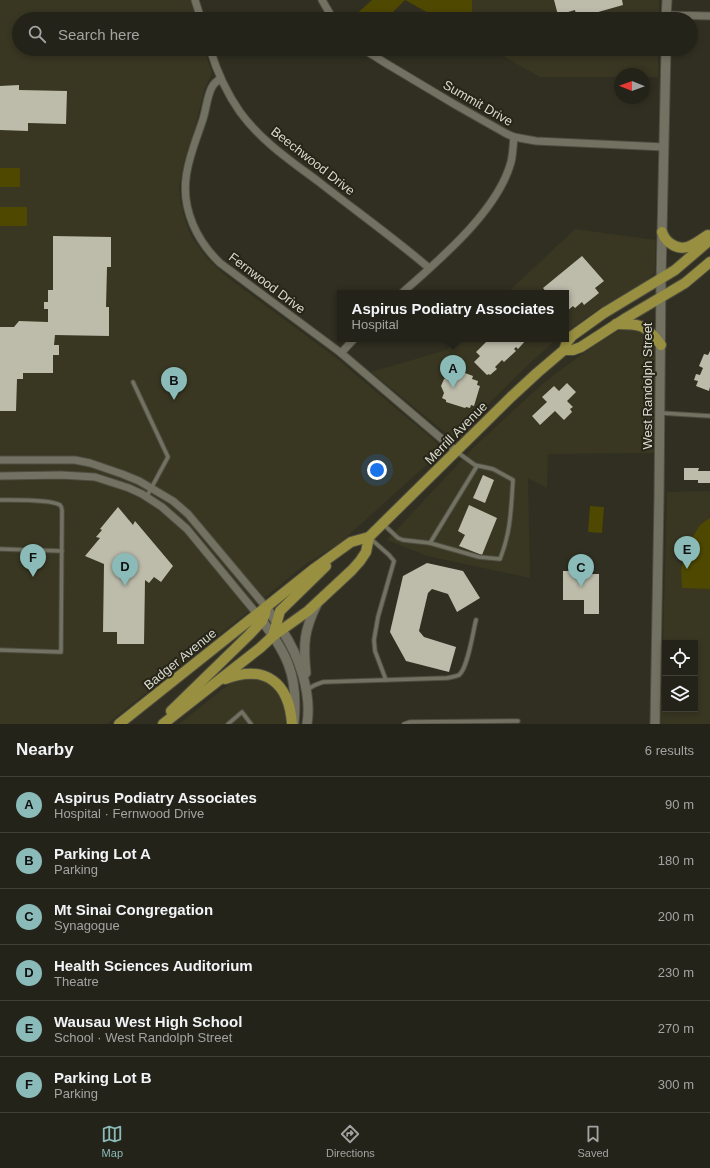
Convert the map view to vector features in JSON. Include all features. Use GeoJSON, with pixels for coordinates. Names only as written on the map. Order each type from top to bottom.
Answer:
{"type":"FeatureCollection","features":[{"type":"Feature","properties":{"kind":"main road"},"geometry":{"type":"LineString","coordinates":[[662,232],[664,238],[674,246],[687,248],[710,234]]}},
{"type":"Feature","properties":{"kind":"main road","name":"Merrill Avenue"},"geometry":{"type":"LineString","coordinates":[[569,340],[578,330],[675,270],[710,240]]}},
{"type":"Feature","properties":{"kind":"main road","name":"Merrill Avenue"},"geometry":{"type":"LineString","coordinates":[[564,350],[579,348],[685,282],[710,262]]}},
{"type":"Feature","properties":{"kind":"main road"},"geometry":{"type":"LineString","coordinates":[[616,324],[634,324],[644,327],[652,334],[661,346]]}},
{"type":"Feature","properties":{"kind":"main road","name":"Merrill Avenue"},"geometry":{"type":"LineString","coordinates":[[260,618],[266,607],[347,544],[369,537],[526,383],[564,350],[568,342]]}},
{"type":"Feature","properties":{"kind":"main road","name":"Merrill Avenue"},"geometry":{"type":"LineString","coordinates":[[273,636],[279,626],[299,617],[318,602],[360,561],[367,549],[369,537]]}},
{"type":"Feature","properties":{"kind":"main road"},"geometry":{"type":"LineString","coordinates":[[279,626],[282,610],[347,544]]}},
{"type":"Feature","properties":{"kind":"main road"},"geometry":{"type":"LineString","coordinates":[[162,724],[173,708],[247,637],[260,618]]}},
{"type":"Feature","properties":{"kind":"main road","name":"Badger Avenue"},"geometry":{"type":"LineString","coordinates":[[119,724],[260,618]]}},
{"type":"Feature","properties":{"kind":"main road"},"geometry":{"type":"LineString","coordinates":[[162,724],[273,636]]}},
{"type":"Feature","properties":{"kind":"main road"},"geometry":{"type":"LineString","coordinates":[[215,683],[242,674],[269,678],[279,685],[287,697],[293,724]]}},
{"type":"Feature","properties":{"kind":"street"},"geometry":{"type":"LineString","coordinates":[[195,0],[199,12]]}},
{"type":"Feature","properties":{"kind":"street"},"geometry":{"type":"LineString","coordinates":[[322,0],[330,12]]}},
{"type":"Feature","properties":{"kind":"street"},"geometry":{"type":"LineString","coordinates":[[666,12],[667,0]]}},
{"type":"Feature","properties":{"kind":"street"},"geometry":{"type":"LineString","coordinates":[[698,16],[710,16]]}},
{"type":"Feature","properties":{"kind":"street","name":"Beechwood Drive"},"geometry":{"type":"LineString","coordinates":[[212,56],[225,89],[240,112],[259,134],[277,150],[429,268]]}},
{"type":"Feature","properties":{"kind":"street","name":"Summit Drive"},"geometry":{"type":"LineString","coordinates":[[374,56],[454,104],[514,137],[536,141],[664,147]]}},
{"type":"Feature","properties":{"kind":"street","name":"West Randolph Street"},"geometry":{"type":"LineString","coordinates":[[655,724],[661,279],[666,56]]}},
{"type":"Feature","properties":{"kind":"street","name":"Fernwood Drive"},"geometry":{"type":"LineString","coordinates":[[220,78],[214,83],[210,90],[205,114],[186,178],[186,202],[194,227],[207,250],[234,275],[341,353],[456,451]]}},
{"type":"Feature","properties":{"kind":"street"},"geometry":{"type":"LineString","coordinates":[[405,290],[445,255],[479,217],[496,195],[505,179],[511,161],[514,137]]}},
{"type":"Feature","properties":{"kind":"street"},"geometry":{"type":"LineString","coordinates":[[341,353],[351,342]]}},
{"type":"Feature","properties":{"kind":"street"},"geometry":{"type":"LineString","coordinates":[[0,460],[58,459],[80,461],[139,481],[172,501],[188,514],[266,607],[279,626],[299,663],[307,690]]}},
{"type":"Feature","properties":{"kind":"street"},"geometry":{"type":"LineString","coordinates":[[0,476],[61,475],[95,477],[128,488],[147,497],[170,513],[187,529],[260,618],[288,661],[294,683],[296,700],[293,724]]}},
{"type":"Feature","properties":{"kind":"street"},"geometry":{"type":"LineString","coordinates":[[307,724],[309,710],[304,642],[309,622],[318,602]]}},
{"type":"Feature","properties":{"kind":"lane"},"geometry":{"type":"LineString","coordinates":[[133,382],[168,457],[147,497]]}},
{"type":"Feature","properties":{"kind":"lane"},"geometry":{"type":"LineString","coordinates":[[660,413],[710,416]]}},
{"type":"Feature","properties":{"kind":"lane"},"geometry":{"type":"LineString","coordinates":[[383,523],[398,538],[403,540],[430,543],[475,557],[500,559],[509,531],[513,480],[493,470],[478,466],[456,451]]}},
{"type":"Feature","properties":{"kind":"lane"},"geometry":{"type":"LineString","coordinates":[[430,543],[478,466]]}},
{"type":"Feature","properties":{"kind":"lane"},"geometry":{"type":"LineString","coordinates":[[0,500],[50,502],[62,507],[60,652],[0,650]]}},
{"type":"Feature","properties":{"kind":"lane"},"geometry":{"type":"LineString","coordinates":[[369,537],[394,561],[378,617],[374,640],[376,652],[386,680]]}},
{"type":"Feature","properties":{"kind":"lane"},"geometry":{"type":"LineString","coordinates":[[0,549],[62,550]]}},
{"type":"Feature","properties":{"kind":"lane"},"geometry":{"type":"LineString","coordinates":[[307,690],[323,682],[446,678],[460,674],[465,665],[476,620]]}},
{"type":"Feature","properties":{"kind":"lane"},"geometry":{"type":"LineString","coordinates":[[228,724],[242,712],[252,724]]}},
{"type":"Feature","properties":{"kind":"lane"},"geometry":{"type":"LineString","coordinates":[[404,724],[410,722],[518,721]]}},
{"type":"Feature","properties":{"kind":"shaded area"},"geometry":{"type":"Polygon","coordinates":[[[0,0],[191,0],[194,12],[12,12],[12,56],[206,56],[212,73],[205,87],[196,124],[184,161],[179,187],[184,217],[193,239],[207,258],[227,277],[339,360],[435,441],[440,447],[439,452],[340,543],[303,566],[107,724],[0,724],[0,0]]]}},
{"type":"Feature","properties":{"kind":"shaded area"},"geometry":{"type":"Polygon","coordinates":[[[372,0],[405,0],[393,12],[359,12],[372,0]]]}},
{"type":"Feature","properties":{"kind":"shaded area"},"geometry":{"type":"Polygon","coordinates":[[[405,0],[472,0],[472,12],[426,12],[405,0]]]}},
{"type":"Feature","properties":{"kind":"shaded area"},"geometry":{"type":"Polygon","coordinates":[[[472,0],[659,0],[659,12],[472,12],[472,0]]]}},
{"type":"Feature","properties":{"kind":"shaded area"},"geometry":{"type":"Polygon","coordinates":[[[503,56],[658,56],[658,77],[650,77],[650,68],[614,68],[614,77],[540,77],[503,56]]]}},
{"type":"Feature","properties":{"kind":"shaded area"},"geometry":{"type":"Polygon","coordinates":[[[0,168],[20,168],[20,187],[0,187],[0,168]]]}},
{"type":"Feature","properties":{"kind":"shaded area"},"geometry":{"type":"Polygon","coordinates":[[[0,207],[27,207],[27,226],[0,226],[0,207]]]}},
{"type":"Feature","properties":{"kind":"shaded area"},"geometry":{"type":"Polygon","coordinates":[[[575,229],[656,240],[654,273],[647,280],[600,308],[569,330],[569,290],[510,290],[575,229]]]}},
{"type":"Feature","properties":{"kind":"shaded area"},"geometry":{"type":"Polygon","coordinates":[[[628,327],[646,333],[654,344],[654,453],[548,454],[547,488],[528,478],[530,578],[427,556],[387,540],[473,448],[528,397],[550,378],[589,349],[619,330],[628,327]]]}},
{"type":"Feature","properties":{"kind":"shaded area"},"geometry":{"type":"Polygon","coordinates":[[[454,342],[554,342],[531,362],[458,434],[453,436],[447,434],[371,372],[446,350],[454,342]]]}},
{"type":"Feature","properties":{"kind":"shaded area"},"geometry":{"type":"Polygon","coordinates":[[[710,491],[710,724],[661,724],[662,685],[662,712],[698,712],[698,640],[663,640],[667,492],[710,491]]]}},
{"type":"Feature","properties":{"kind":"shaded area"},"geometry":{"type":"Polygon","coordinates":[[[590,506],[604,507],[602,533],[588,532],[590,506]]]}},
{"type":"Feature","properties":{"kind":"shaded area"},"geometry":{"type":"Polygon","coordinates":[[[710,518],[710,589],[682,588],[681,570],[686,548],[700,525],[710,518]]]}},
{"type":"Feature","properties":{"kind":"shaded area"},"geometry":{"type":"Polygon","coordinates":[[[248,678],[257,679],[270,684],[280,694],[286,714],[285,724],[179,724],[233,681],[248,678]]]}},
{"type":"Feature","properties":{"kind":"building"},"geometry":{"type":"Polygon","coordinates":[[[554,0],[622,0],[623,5],[598,12],[576,12],[575,10],[568,12],[557,12],[554,0]]]}},
{"type":"Feature","properties":{"kind":"building"},"geometry":{"type":"Polygon","coordinates":[[[19,85],[19,90],[67,91],[66,124],[28,123],[28,131],[0,130],[0,86],[19,85]]]}},
{"type":"Feature","properties":{"kind":"building"},"geometry":{"type":"Polygon","coordinates":[[[53,236],[111,237],[111,267],[107,267],[106,307],[109,307],[109,336],[55,335],[54,345],[59,345],[59,355],[53,355],[53,373],[23,373],[23,379],[17,379],[16,411],[0,411],[0,327],[14,327],[19,321],[48,322],[48,309],[44,309],[44,302],[48,302],[48,290],[53,290],[53,236]]]}},
{"type":"Feature","properties":{"kind":"building"},"geometry":{"type":"Polygon","coordinates":[[[582,256],[604,281],[595,288],[599,293],[584,305],[582,302],[575,308],[573,306],[569,309],[569,290],[545,290],[543,288],[582,256]]]}},
{"type":"Feature","properties":{"kind":"building"},"geometry":{"type":"Polygon","coordinates":[[[486,342],[524,342],[518,349],[516,347],[514,349],[516,351],[504,362],[502,360],[495,367],[497,369],[490,375],[487,375],[474,362],[480,356],[476,352],[486,342]]]}},
{"type":"Feature","properties":{"kind":"building"},"geometry":{"type":"Polygon","coordinates":[[[710,351],[709,391],[696,386],[698,381],[694,380],[696,374],[700,375],[703,368],[699,366],[704,354],[708,355],[710,351]]]}},
{"type":"Feature","properties":{"kind":"building"},"geometry":{"type":"Polygon","coordinates":[[[457,370],[473,376],[472,379],[478,381],[477,385],[480,386],[474,406],[471,405],[470,408],[465,408],[446,402],[446,400],[442,398],[444,393],[441,386],[444,379],[451,376],[452,372],[456,374],[457,370]]]}},
{"type":"Feature","properties":{"kind":"building"},"geometry":{"type":"Polygon","coordinates":[[[567,383],[576,392],[567,401],[573,407],[570,409],[572,412],[564,420],[555,411],[540,425],[532,416],[547,402],[542,397],[554,386],[559,391],[567,383]]]}},
{"type":"Feature","properties":{"kind":"building"},"geometry":{"type":"Polygon","coordinates":[[[684,468],[699,468],[698,471],[710,471],[710,483],[698,483],[698,480],[684,480],[684,468]]]}},
{"type":"Feature","properties":{"kind":"building"},"geometry":{"type":"Polygon","coordinates":[[[483,475],[494,480],[485,503],[473,498],[483,475]]]}},
{"type":"Feature","properties":{"kind":"building"},"geometry":{"type":"Polygon","coordinates":[[[469,505],[497,518],[482,555],[459,546],[465,535],[458,531],[469,505]]]}},
{"type":"Feature","properties":{"kind":"building"},"geometry":{"type":"Polygon","coordinates":[[[118,507],[133,525],[135,521],[173,566],[161,582],[154,577],[149,583],[145,580],[144,644],[117,644],[117,632],[103,632],[104,564],[85,556],[100,538],[96,537],[102,530],[100,529],[118,507]]]}},
{"type":"Feature","properties":{"kind":"building"},"geometry":{"type":"Polygon","coordinates":[[[427,563],[463,571],[480,598],[457,612],[448,594],[432,589],[428,593],[419,631],[424,637],[456,647],[449,672],[406,661],[390,632],[403,576],[427,563]]]}},
{"type":"Feature","properties":{"kind":"building"},"geometry":{"type":"Polygon","coordinates":[[[563,571],[580,571],[580,574],[599,574],[599,614],[584,614],[584,600],[563,600],[563,571]]]}},
{"type":"Feature","properties":{"kind":"place","name":"Aspirus Podiatry Associates"},"geometry":{"type":"Point","coordinates":[453,388]}},
{"type":"Feature","properties":{"kind":"place","name":"Parking Lot A"},"geometry":{"type":"Point","coordinates":[174,400]}},
{"type":"Feature","properties":{"kind":"place","name":"Wausau West High School"},"geometry":{"type":"Point","coordinates":[687,569]}},
{"type":"Feature","properties":{"kind":"place","name":"Parking Lot B"},"geometry":{"type":"Point","coordinates":[33,577]}},
{"type":"Feature","properties":{"kind":"place","name":"Health Sciences Auditorium"},"geometry":{"type":"Point","coordinates":[125,586]}},
{"type":"Feature","properties":{"kind":"place","name":"Mt Sinai Congregation"},"geometry":{"type":"Point","coordinates":[581,587]}}]}
